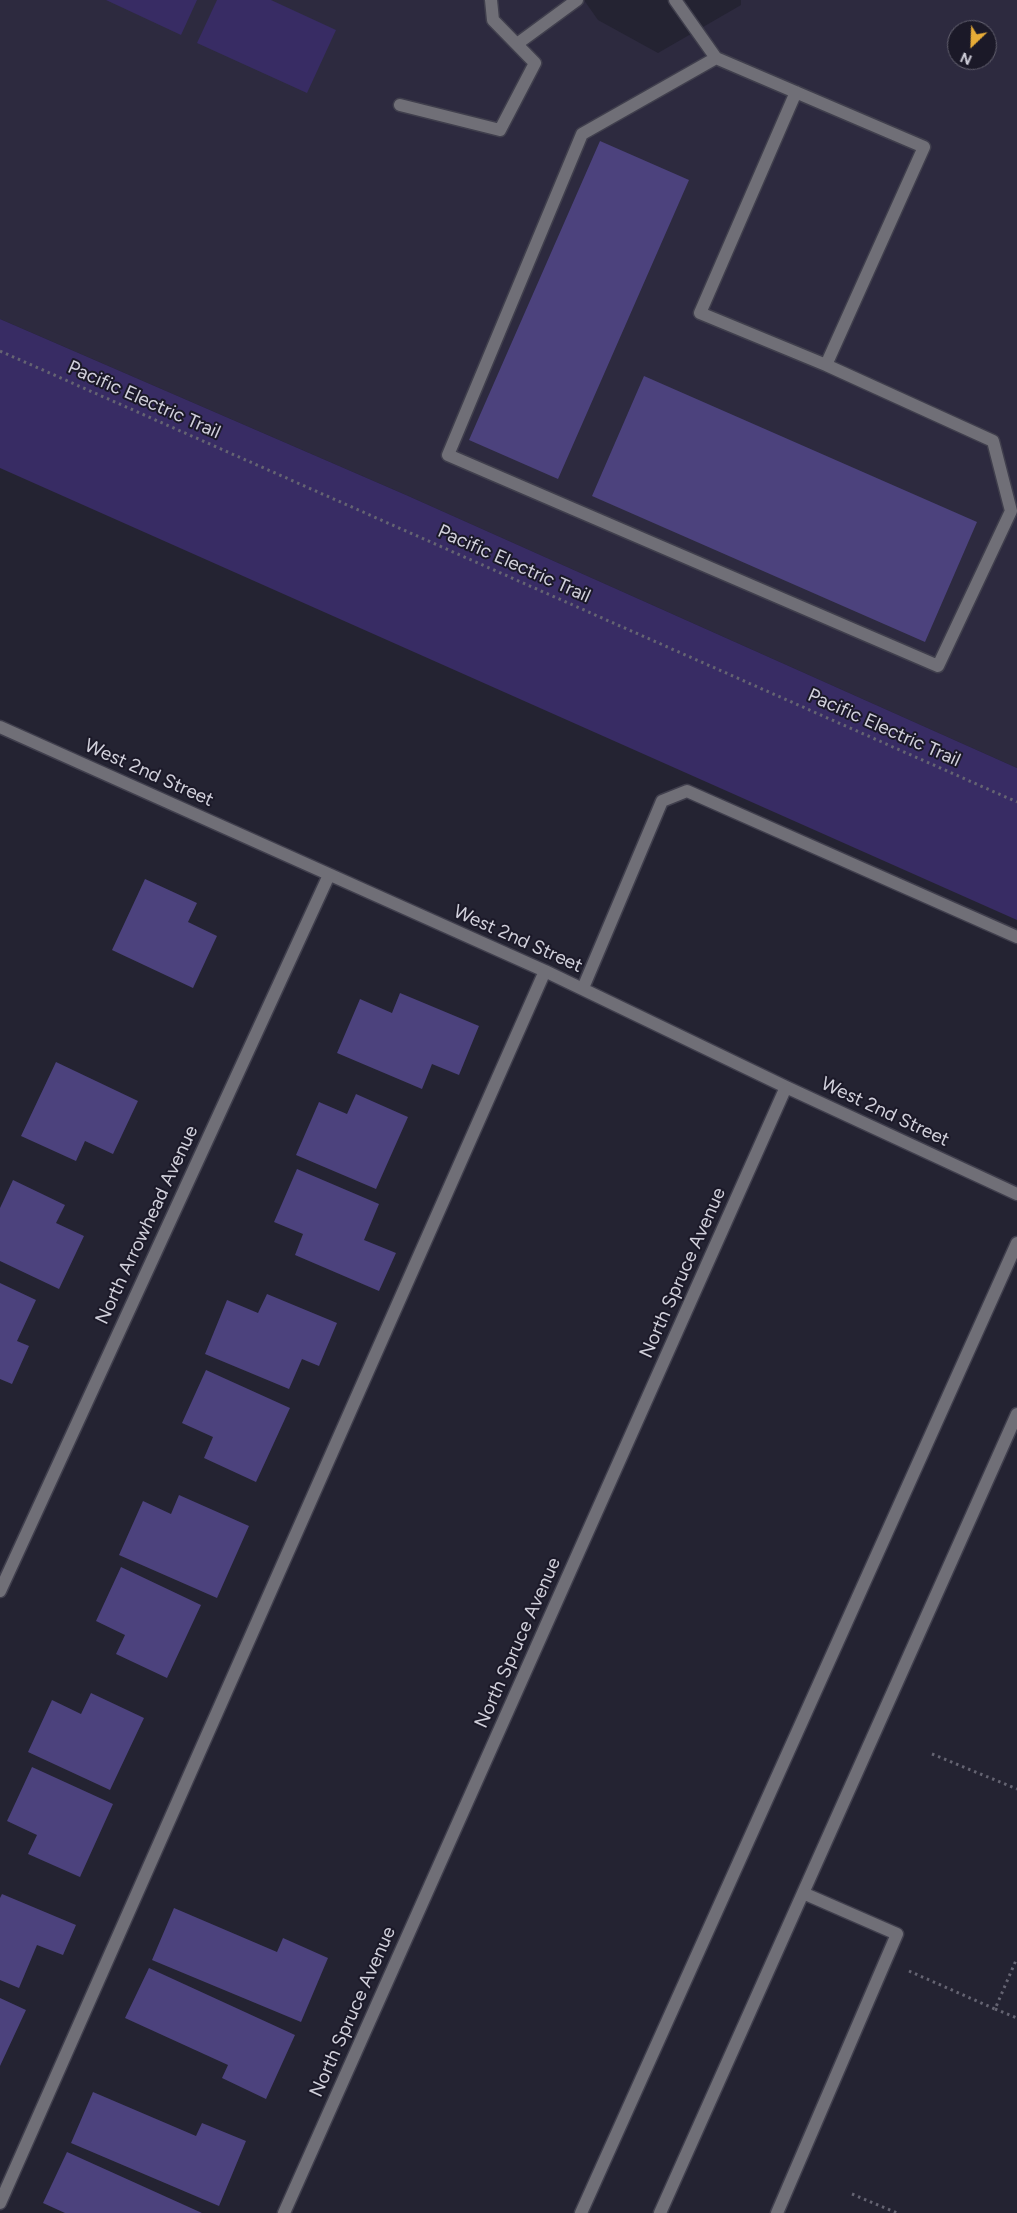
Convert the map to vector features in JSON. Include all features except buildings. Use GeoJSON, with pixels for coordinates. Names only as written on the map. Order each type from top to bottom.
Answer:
{"type":"FeatureCollection","features":[{"type":"Feature","properties":{"kind":"street"},"geometry":{"type":"LineString","coordinates":[[400,104],[500,130],[535,62],[493,20],[491,0]]}},
{"type":"Feature","properties":{"kind":"street"},"geometry":{"type":"LineString","coordinates":[[517,44],[577,0]]}},
{"type":"Feature","properties":{"kind":"street"},"geometry":{"type":"LineString","coordinates":[[674,0],[716,58],[924,147],[826,365]]}},
{"type":"Feature","properties":{"kind":"street"},"geometry":{"type":"LineString","coordinates":[[716,58],[582,134],[448,455],[938,666],[1011,511],[993,441],[826,365],[700,314],[796,92]]}},
{"type":"Feature","properties":{"kind":"street","name":"West 2nd Street"},"geometry":{"type":"LineString","coordinates":[[0,727],[583,988],[786,1087],[1017,1194]]}},
{"type":"Feature","properties":{"kind":"street"},"geometry":{"type":"LineString","coordinates":[[583,988],[662,801],[687,791],[1017,937]]}},
{"type":"Feature","properties":{"kind":"street","name":"North Arrowhead Avenue"},"geometry":{"type":"LineString","coordinates":[[0,1591],[329,875]]}},
{"type":"Feature","properties":{"kind":"street"},"geometry":{"type":"LineString","coordinates":[[0,2204],[544,971]]}},
{"type":"Feature","properties":{"kind":"street","name":"North Spruce Avenue"},"geometry":{"type":"LineString","coordinates":[[284,2213],[786,1087]]}},
{"type":"Feature","properties":{"kind":"street"},"geometry":{"type":"LineString","coordinates":[[580,2213],[1017,1243]]}},
{"type":"Feature","properties":{"kind":"street"},"geometry":{"type":"LineString","coordinates":[[660,2213],[1017,1414]]}},
{"type":"Feature","properties":{"kind":"street"},"geometry":{"type":"LineString","coordinates":[[777,2213],[897,1934],[804,1893]]}},
{"type":"Feature","properties":{"kind":"path","name":"Pacific Electric Trail"},"geometry":{"type":"LineString","coordinates":[[0,351],[1017,802]]}},
{"type":"Feature","properties":{"kind":"path"},"geometry":{"type":"LineString","coordinates":[[932,1754],[1017,1789]]}},
{"type":"Feature","properties":{"kind":"path"},"geometry":{"type":"LineString","coordinates":[[995,2009],[1017,1958]]}},
{"type":"Feature","properties":{"kind":"path"},"geometry":{"type":"LineString","coordinates":[[886,1960],[1017,2018]]}},
{"type":"Feature","properties":{"kind":"path"},"geometry":{"type":"LineString","coordinates":[[852,2194],[896,2213]]}},
{"type":"Feature","properties":{"kind":"shaded area"},"geometry":{"type":"Polygon","coordinates":[[[0,0],[584,0],[598,20],[658,53],[741,5],[741,0],[1017,0],[1017,768],[406,495],[0,319],[0,0]]]}},
{"type":"Feature","properties":{"kind":"shaded area"},"geometry":{"type":"Polygon","coordinates":[[[106,0],[197,0],[181,35],[106,0]]]}},
{"type":"Feature","properties":{"kind":"shaded area"},"geometry":{"type":"Polygon","coordinates":[[[217,0],[271,0],[336,30],[307,93],[197,43],[217,0]]]}},
{"type":"Feature","properties":{"kind":"shaded area"},"geometry":{"type":"Polygon","coordinates":[[[0,319],[406,495],[1017,768],[1017,920],[0,468],[0,319]]]}}]}
